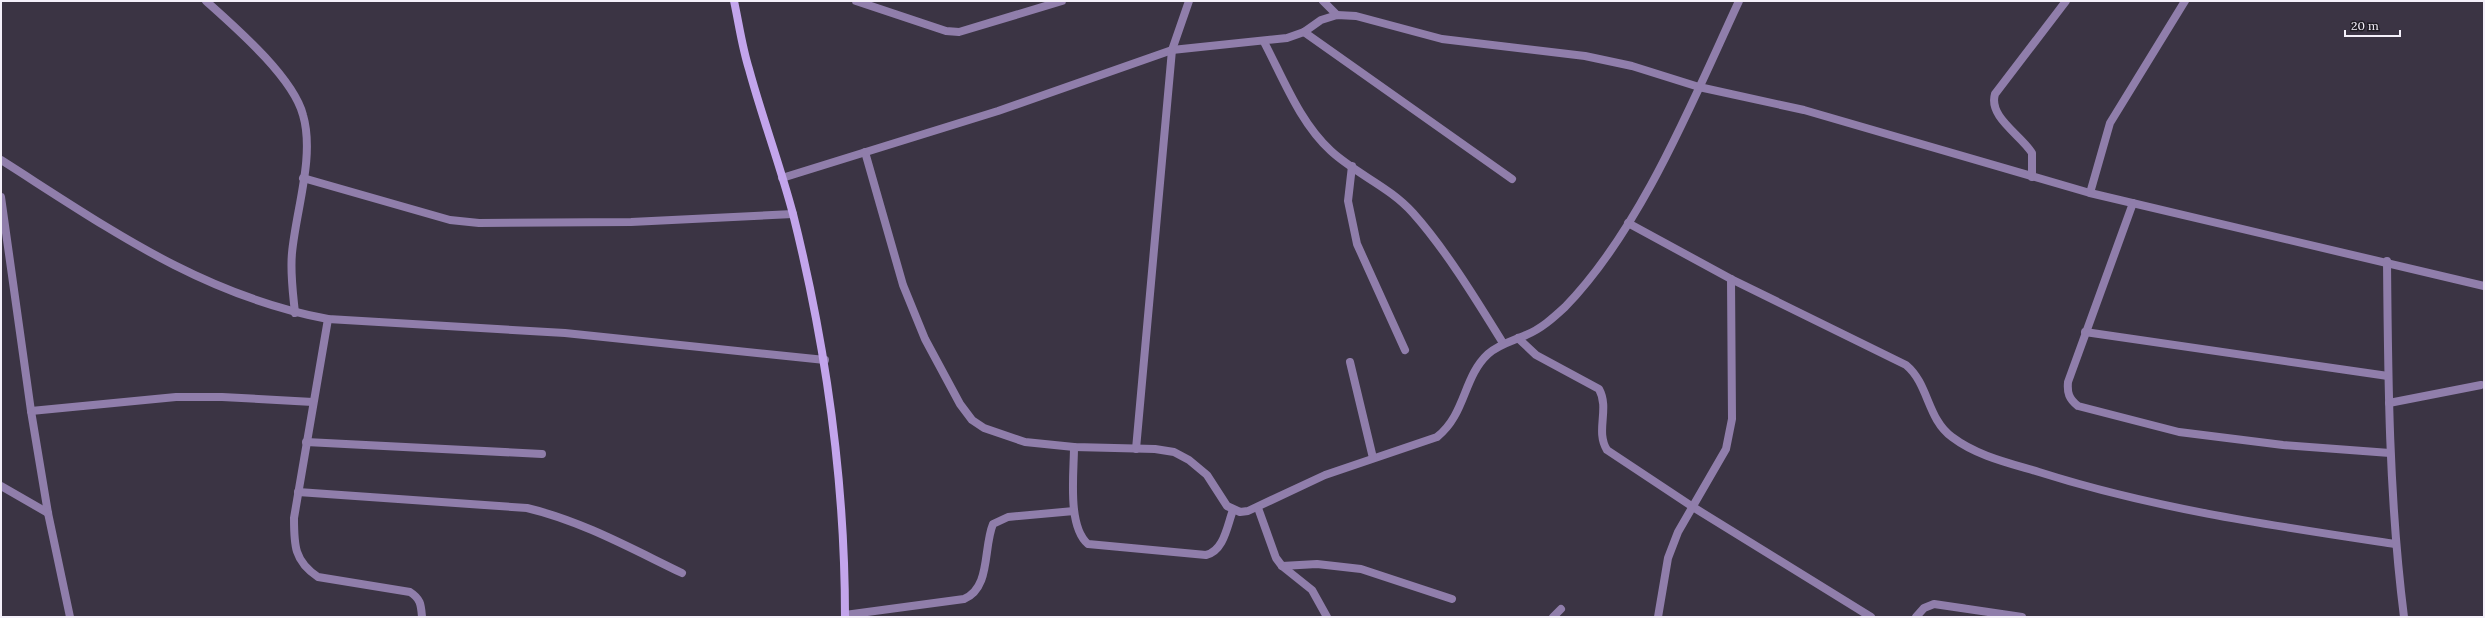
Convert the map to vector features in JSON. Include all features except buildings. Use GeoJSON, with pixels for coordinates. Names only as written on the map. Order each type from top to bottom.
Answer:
{"type":"FeatureCollection","features":[{"type":"Feature","properties":{"kind":"street"},"geometry":{"type":"LineString","coordinates":[[206,1],[244,34],[265,57],[296,98],[303,114],[307,133],[303,178],[292,252],[291,278],[296,313]]}},
{"type":"Feature","properties":{"kind":"street"},"geometry":{"type":"LineString","coordinates":[[734,1],[748,68],[793,214],[825,360],[834,428],[842,524],[845,616],[964,599],[974,595],[979,588],[983,576],[989,535],[993,524],[1008,517],[1074,511]]}},
{"type":"Feature","properties":{"kind":"street"},"geometry":{"type":"LineString","coordinates":[[856,1],[946,31],[959,32],[1062,1]]}},
{"type":"Feature","properties":{"kind":"street"},"geometry":{"type":"LineString","coordinates":[[1136,449],[1172,50],[1189,1]]}},
{"type":"Feature","properties":{"kind":"street"},"geometry":{"type":"LineString","coordinates":[[1323,1],[1337,15]]}},
{"type":"Feature","properties":{"kind":"street"},"geometry":{"type":"LineString","coordinates":[[865,152],[903,285],[925,339],[960,404],[972,420],[984,428],[1025,442],[1074,447],[1174,452],[1189,460],[1207,475],[1227,506],[1240,512],[1258,508],[1325,474],[1437,437],[1448,428],[1477,367],[1488,353],[1503,343],[1518,338],[1547,323],[1566,306],[1628,222],[1664,159],[1739,1]]}},
{"type":"Feature","properties":{"kind":"street"},"geometry":{"type":"LineString","coordinates":[[2032,177],[2032,153],[1998,114],[1993,107],[1993,99],[1995,94],[2066,1]]}},
{"type":"Feature","properties":{"kind":"street"},"geometry":{"type":"LineString","coordinates":[[2090,193],[2110,123],[2185,1]]}},
{"type":"Feature","properties":{"kind":"street"},"geometry":{"type":"LineString","coordinates":[[782,178],[998,111],[1172,50],[1264,42],[1287,38],[1304,32],[1321,20],[1337,15],[1356,16],[1442,39],[1585,56],[1632,66],[1699,87],[1804,110],[2090,193],[2387,261],[2484,286]]}},
{"type":"Feature","properties":{"kind":"street"},"geometry":{"type":"LineString","coordinates":[[1304,32],[1512,179]]}},
{"type":"Feature","properties":{"kind":"street"},"geometry":{"type":"LineString","coordinates":[[1264,42],[1292,96],[1316,135],[1331,151],[1399,200],[1413,213],[1470,290],[1503,343]]}},
{"type":"Feature","properties":{"kind":"street"},"geometry":{"type":"LineString","coordinates":[[1,160],[122,237],[191,275],[238,295],[296,313],[328,319],[565,334],[825,360]]}},
{"type":"Feature","properties":{"kind":"street"},"geometry":{"type":"LineString","coordinates":[[1352,166],[1348,201],[1357,244],[1405,350]]}},
{"type":"Feature","properties":{"kind":"street"},"geometry":{"type":"LineString","coordinates":[[303,178],[450,220],[479,223],[631,222],[793,214]]}},
{"type":"Feature","properties":{"kind":"street"},"geometry":{"type":"LineString","coordinates":[[1,197],[30,410],[48,513],[70,617]]}},
{"type":"Feature","properties":{"kind":"street"},"geometry":{"type":"LineString","coordinates":[[2133,203],[2068,382],[2067,392],[2072,401],[2078,406],[2179,432],[2283,445],[2390,453]]}},
{"type":"Feature","properties":{"kind":"street"},"geometry":{"type":"LineString","coordinates":[[1628,222],[1731,279],[1906,365],[1916,373],[1941,428],[1975,452],[2082,486],[2184,511],[2395,544]]}},
{"type":"Feature","properties":{"kind":"street"},"geometry":{"type":"LineString","coordinates":[[2387,261],[2390,453],[2395,544],[2404,617]]}},
{"type":"Feature","properties":{"kind":"street"},"geometry":{"type":"LineString","coordinates":[[1658,617],[1668,558],[1678,532],[1726,449],[1732,419],[1731,279]]}},
{"type":"Feature","properties":{"kind":"street"},"geometry":{"type":"LineString","coordinates":[[328,319],[298,492],[294,540],[298,556],[306,569],[318,577],[410,592],[418,597],[421,604],[422,617]]}},
{"type":"Feature","properties":{"kind":"street"},"geometry":{"type":"LineString","coordinates":[[2085,332],[2388,376]]}},
{"type":"Feature","properties":{"kind":"street"},"geometry":{"type":"LineString","coordinates":[[1518,338],[1536,355],[1599,389],[1604,402],[1601,435],[1607,450],[1693,508],[1872,617]]}},
{"type":"Feature","properties":{"kind":"street"},"geometry":{"type":"LineString","coordinates":[[1350,362],[1373,458]]}},
{"type":"Feature","properties":{"kind":"street"},"geometry":{"type":"LineString","coordinates":[[2389,403],[2481,386]]}},
{"type":"Feature","properties":{"kind":"street"},"geometry":{"type":"LineString","coordinates":[[30,410],[176,397],[222,397],[314,402]]}},
{"type":"Feature","properties":{"kind":"street"},"geometry":{"type":"LineString","coordinates":[[306,442],[542,454]]}},
{"type":"Feature","properties":{"kind":"street"},"geometry":{"type":"LineString","coordinates":[[1074,447],[1074,511],[1079,532],[1088,544],[1206,555],[1218,550],[1233,510]]}},
{"type":"Feature","properties":{"kind":"street"},"geometry":{"type":"LineString","coordinates":[[1,486],[48,513]]}},
{"type":"Feature","properties":{"kind":"street"},"geometry":{"type":"LineString","coordinates":[[298,492],[527,508],[551,514],[577,524],[682,573]]}},
{"type":"Feature","properties":{"kind":"street"},"geometry":{"type":"LineString","coordinates":[[1258,508],[1276,558],[1282,566],[1312,590],[1326,617]]}},
{"type":"Feature","properties":{"kind":"street"},"geometry":{"type":"LineString","coordinates":[[1282,566],[1317,564],[1361,569],[1452,599]]}},
{"type":"Feature","properties":{"kind":"street"},"geometry":{"type":"LineString","coordinates":[[1916,617],[1924,608],[1934,604],[2022,617]]}},
{"type":"Feature","properties":{"kind":"street"},"geometry":{"type":"LineString","coordinates":[[1553,617],[1561,609]]}}]}
